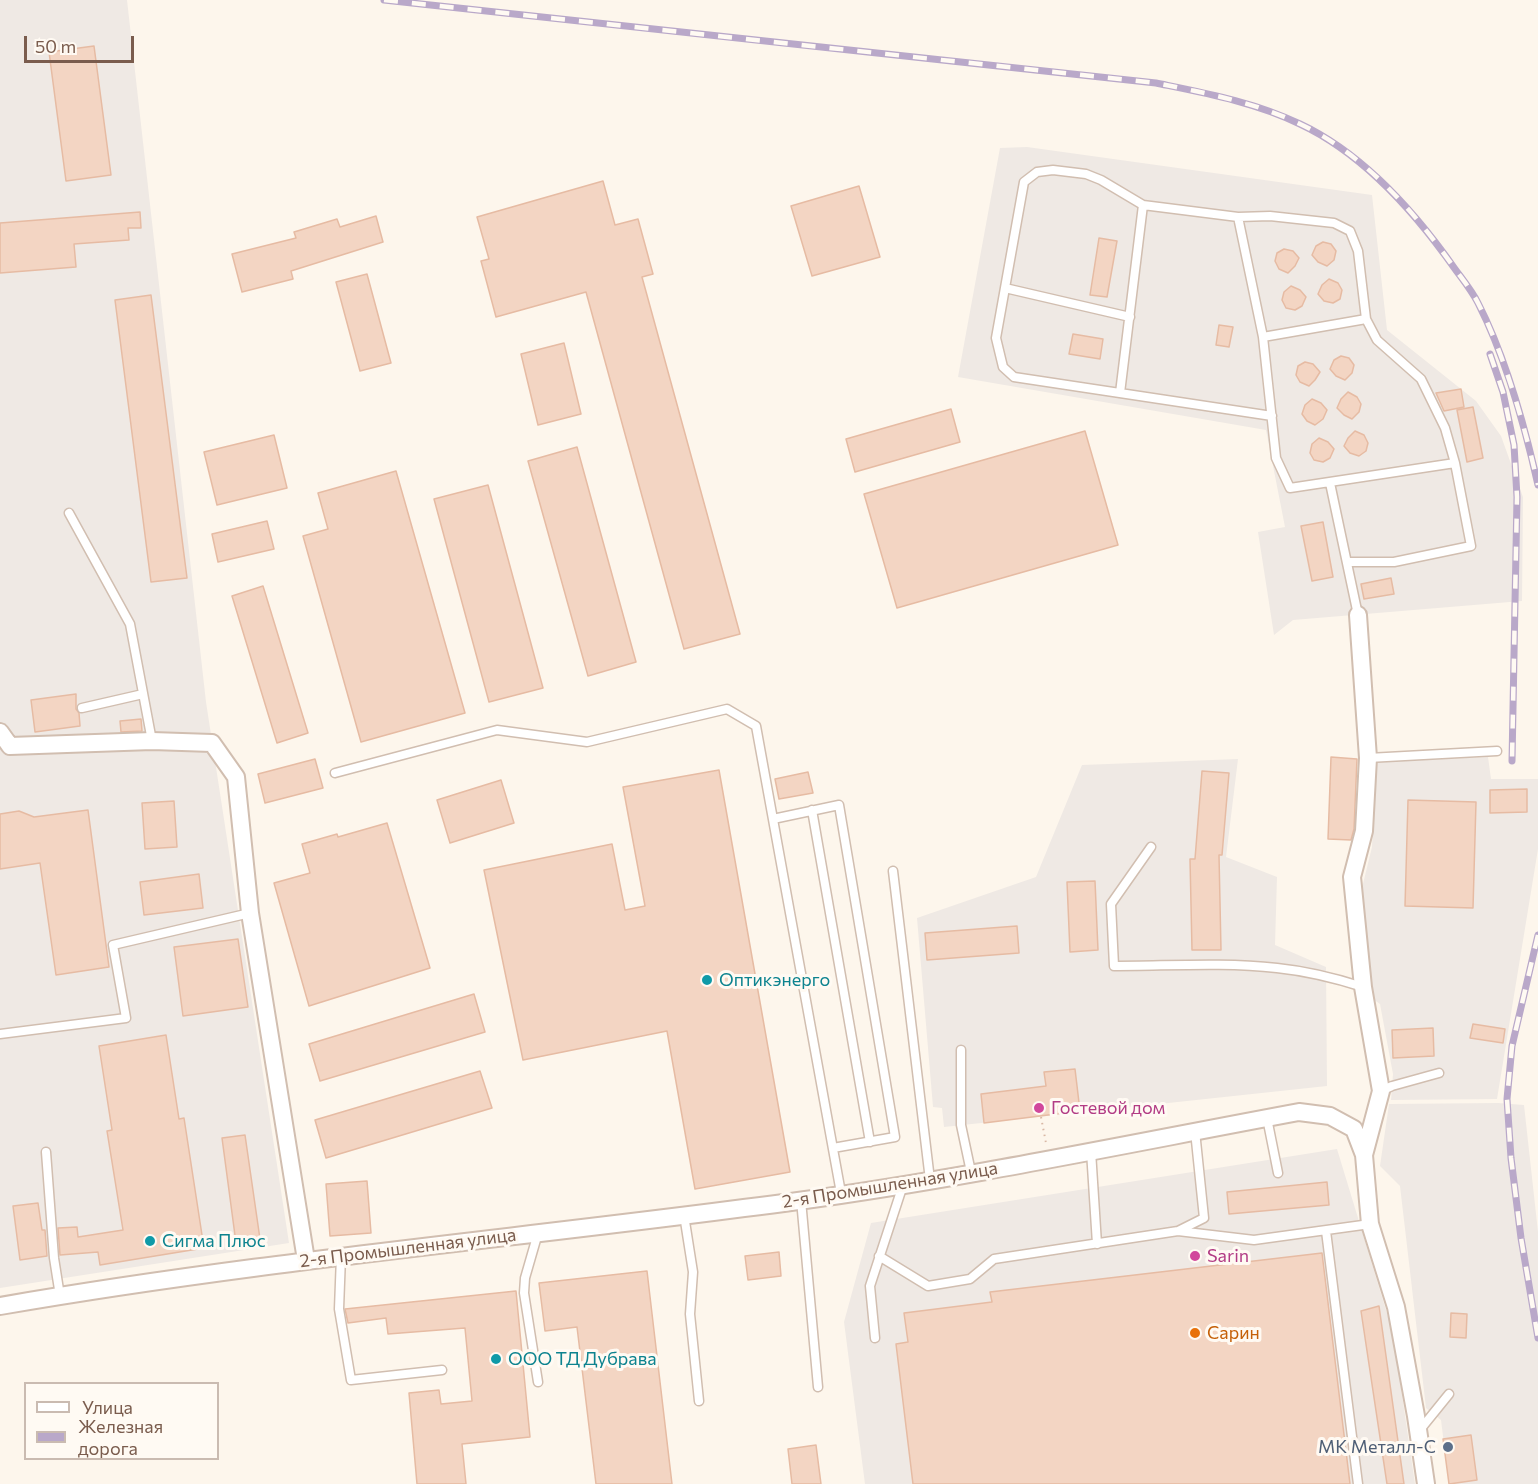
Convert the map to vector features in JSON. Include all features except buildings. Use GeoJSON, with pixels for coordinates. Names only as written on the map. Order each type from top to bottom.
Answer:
{"type":"FeatureCollection","features":[{"type":"Feature","properties":{"kind":"street"},"geometry":{"type":"LineString","coordinates":[[1358,615],[1368,758],[1364,831],[1352,877],[1363,987],[1382,1091],[1364,1155]]}},
{"type":"Feature","properties":{"kind":"street"},"geometry":{"type":"LineString","coordinates":[[0,732],[10,746],[152,741],[212,742],[236,777],[250,913],[306,1260]]}},
{"type":"Feature","properties":{"kind":"street","name":"2-я Промышленная улица"},"geometry":{"type":"LineString","coordinates":[[0,1306],[306,1260],[801,1200],[903,1185],[1299,1112],[1330,1116],[1354,1129],[1364,1155],[1370,1224],[1396,1307],[1426,1484]]}},
{"type":"Feature","properties":{"kind":"lane"},"geometry":{"type":"LineString","coordinates":[[1272,416],[1014,377],[1003,367],[996,338],[1024,182],[1037,172],[1053,170],[1086,174],[1101,180],[1143,205],[1238,217],[1270,216],[1334,223],[1350,231],[1358,251],[1366,320],[1377,340],[1421,379],[1445,428],[1455,463],[1471,546],[1394,562],[1347,562]]}},
{"type":"Feature","properties":{"kind":"lane"},"geometry":{"type":"LineString","coordinates":[[1120,393],[1143,205]]}},
{"type":"Feature","properties":{"kind":"lane"},"geometry":{"type":"LineString","coordinates":[[1238,217],[1263,338],[1276,458],[1290,488],[1455,463]]}},
{"type":"Feature","properties":{"kind":"lane"},"geometry":{"type":"LineString","coordinates":[[1005,288],[1130,317]]}},
{"type":"Feature","properties":{"kind":"lane"},"geometry":{"type":"LineString","coordinates":[[1263,338],[1366,320]]}},
{"type":"Feature","properties":{"kind":"lane"},"geometry":{"type":"LineString","coordinates":[[1330,483],[1358,615]]}},
{"type":"Feature","properties":{"kind":"lane"},"geometry":{"type":"LineString","coordinates":[[69,513],[130,624],[152,741]]}},
{"type":"Feature","properties":{"kind":"lane"},"geometry":{"type":"LineString","coordinates":[[82,708],[143,694]]}},
{"type":"Feature","properties":{"kind":"lane"},"geometry":{"type":"LineString","coordinates":[[334,772],[497,730],[587,742],[727,710],[756,726],[841,1193]]}},
{"type":"Feature","properties":{"kind":"lane"},"geometry":{"type":"LineString","coordinates":[[1368,758],[1497,751]]}},
{"type":"Feature","properties":{"kind":"lane"},"geometry":{"type":"LineString","coordinates":[[773,819],[839,805],[895,1137],[833,1148]]}},
{"type":"Feature","properties":{"kind":"lane"},"geometry":{"type":"LineString","coordinates":[[812,810],[870,1142]]}},
{"type":"Feature","properties":{"kind":"lane"},"geometry":{"type":"LineString","coordinates":[[1150,847],[1111,904],[1114,966],[1230,965],[1277,968],[1327,976],[1363,987]]}},
{"type":"Feature","properties":{"kind":"lane"},"geometry":{"type":"LineString","coordinates":[[892,871],[930,1180]]}},
{"type":"Feature","properties":{"kind":"lane"},"geometry":{"type":"LineString","coordinates":[[0,1034],[126,1018],[113,945],[250,913]]}},
{"type":"Feature","properties":{"kind":"lane"},"geometry":{"type":"LineString","coordinates":[[961,1050],[961,1125],[971,1172]]}},
{"type":"Feature","properties":{"kind":"lane"},"geometry":{"type":"LineString","coordinates":[[1382,1091],[1438,1073]]}},
{"type":"Feature","properties":{"kind":"lane"},"geometry":{"type":"LineString","coordinates":[[1268,1118],[1278,1173]]}},
{"type":"Feature","properties":{"kind":"lane"},"geometry":{"type":"LineString","coordinates":[[1178,1231],[1204,1218],[1195,1131]]}},
{"type":"Feature","properties":{"kind":"lane"},"geometry":{"type":"LineString","coordinates":[[1091,1150],[1097,1244]]}},
{"type":"Feature","properties":{"kind":"lane"},"geometry":{"type":"LineString","coordinates":[[46,1152],[54,1258],[60,1296]]}},
{"type":"Feature","properties":{"kind":"lane"},"geometry":{"type":"LineString","coordinates":[[874,1338],[870,1287],[903,1185]]}},
{"type":"Feature","properties":{"kind":"lane"},"geometry":{"type":"LineString","coordinates":[[801,1200],[818,1387]]}},
{"type":"Feature","properties":{"kind":"lane"},"geometry":{"type":"LineString","coordinates":[[684,1214],[693,1272],[690,1314],[699,1401]]}},
{"type":"Feature","properties":{"kind":"lane"},"geometry":{"type":"LineString","coordinates":[[879,1256],[928,1286],[970,1279],[993,1259],[1178,1231],[1254,1240],[1370,1224]]}},
{"type":"Feature","properties":{"kind":"lane"},"geometry":{"type":"LineString","coordinates":[[1326,1231],[1358,1484]]}},
{"type":"Feature","properties":{"kind":"lane"},"geometry":{"type":"LineString","coordinates":[[538,1232],[525,1278],[524,1293],[538,1382]]}},
{"type":"Feature","properties":{"kind":"lane"},"geometry":{"type":"LineString","coordinates":[[340,1256],[339,1309],[351,1380],[442,1370]]}},
{"type":"Feature","properties":{"kind":"lane"},"geometry":{"type":"LineString","coordinates":[[1418,1431],[1449,1394]]}},
{"type":"Feature","properties":{"kind":"path"},"geometry":{"type":"LineString","coordinates":[[1041,1117],[1049,1158]]}},
{"type":"Feature","properties":{"kind":"shaded area"},"geometry":{"type":"Polygon","coordinates":[[[0,0],[127,0],[206,702],[289,1243],[0,1288],[0,0]]]}},
{"type":"Feature","properties":{"kind":"shaded area"},"geometry":{"type":"Polygon","coordinates":[[[1027,147],[1372,195],[1387,330],[1476,401],[1501,436],[1523,497],[1522,601],[1293,620],[1274,635],[1258,532],[1285,527],[1266,430],[958,377],[1000,148],[1027,147]]]}},
{"type":"Feature","properties":{"kind":"shaded area"},"geometry":{"type":"Polygon","coordinates":[[[1488,757],[1491,779],[1538,779],[1538,849],[1497,1099],[1391,1100],[1393,1074],[1380,1004],[1373,999],[1360,896],[1372,847],[1376,762],[1488,757]]]}},
{"type":"Feature","properties":{"kind":"shaded area"},"geometry":{"type":"Polygon","coordinates":[[[1238,759],[1226,857],[1277,877],[1275,945],[1326,967],[1327,1086],[944,1127],[942,1108],[933,1107],[917,918],[1036,877],[1082,765],[1238,759]]]}},
{"type":"Feature","properties":{"kind":"shaded area"},"geometry":{"type":"Polygon","coordinates":[[[1498,1103],[1524,1105],[1538,1232],[1538,1484],[1449,1484],[1441,1420],[1426,1408],[1400,1186],[1380,1166],[1389,1104],[1498,1103]]]}},
{"type":"Feature","properties":{"kind":"shaded area"},"geometry":{"type":"Polygon","coordinates":[[[1337,1149],[1393,1333],[1415,1484],[865,1484],[844,1322],[871,1223],[1337,1149]]]}},
{"type":"Feature","properties":{"kind":"railway"},"geometry":{"type":"LineString","coordinates":[[384,0],[1156,83],[1230,99],[1283,116],[1346,151],[1367,168],[1423,227],[1470,290],[1497,346],[1520,416],[1538,485]]}},
{"type":"Feature","properties":{"kind":"railway"},"geometry":{"type":"LineString","coordinates":[[1490,354],[1503,392],[1514,445],[1517,497],[1512,761]]}},
{"type":"Feature","properties":{"kind":"railway"},"geometry":{"type":"LineString","coordinates":[[1538,935],[1512,1046],[1507,1099],[1511,1158],[1521,1238],[1538,1338]]}},
{"type":"Feature","properties":{"kind":"place","name":"Оптикэнерго"},"geometry":{"type":"Point","coordinates":[707,980]}},
{"type":"Feature","properties":{"kind":"place","name":"Гостевой дом"},"geometry":{"type":"Point","coordinates":[1039,1108]}},
{"type":"Feature","properties":{"kind":"place","name":"Сигма Плюс"},"geometry":{"type":"Point","coordinates":[150,1241]}},
{"type":"Feature","properties":{"kind":"place","name":"Sarin"},"geometry":{"type":"Point","coordinates":[1195,1256]}},
{"type":"Feature","properties":{"kind":"place","name":"Сарин"},"geometry":{"type":"Point","coordinates":[1195,1333]}},
{"type":"Feature","properties":{"kind":"place","name":"ООО ТД Дубрава"},"geometry":{"type":"Point","coordinates":[496,1359]}},
{"type":"Feature","properties":{"kind":"place","name":"МК Металл-С"},"geometry":{"type":"Point","coordinates":[1448,1447]}}]}
